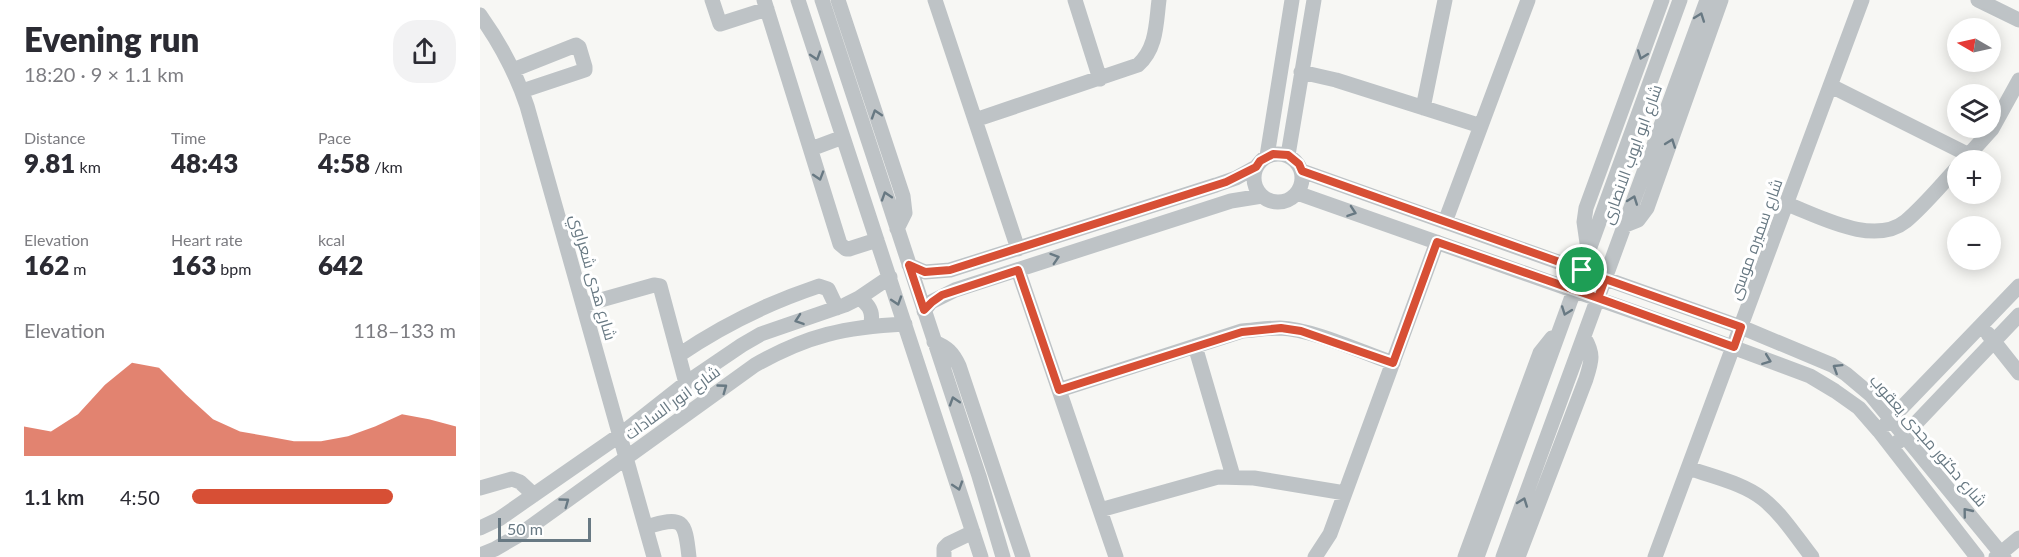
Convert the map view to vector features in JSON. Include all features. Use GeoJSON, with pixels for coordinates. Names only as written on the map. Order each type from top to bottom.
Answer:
{"type":"FeatureCollection","features":[{"type":"Feature","properties":{"kind":"street"},"geometry":{"type":"LineString","coordinates":[[712,0],[720,24],[765,4],[840,244],[849,249],[878,240]]}},
{"type":"Feature","properties":{"kind":"street"},"geometry":{"type":"LineString","coordinates":[[798,0],[981,557]]}},
{"type":"Feature","properties":{"kind":"street"},"geometry":{"type":"LineString","coordinates":[[822,0],[1003,557]]}},
{"type":"Feature","properties":{"kind":"street"},"geometry":{"type":"LineString","coordinates":[[838,0],[903,196],[905,213],[897,229]]}},
{"type":"Feature","properties":{"kind":"street"},"geometry":{"type":"LineString","coordinates":[[935,0],[1018,249]]}},
{"type":"Feature","properties":{"kind":"street"},"geometry":{"type":"LineString","coordinates":[[1075,0],[1100,79]]}},
{"type":"Feature","properties":{"kind":"street"},"geometry":{"type":"LineString","coordinates":[[975,120],[1131,69],[1145,59],[1153,44],[1159,0]]}},
{"type":"Feature","properties":{"kind":"street"},"geometry":{"type":"LineString","coordinates":[[1262,196],[1254,183],[1261,162],[1292,0]]}},
{"type":"Feature","properties":{"kind":"street"},"geometry":{"type":"LineString","coordinates":[[1288,155],[1314,0]]}},
{"type":"Feature","properties":{"kind":"street"},"geometry":{"type":"LineString","coordinates":[[1423,108],[1444,0]]}},
{"type":"Feature","properties":{"kind":"street"},"geometry":{"type":"LineString","coordinates":[[1445,222],[1528,0]]}},
{"type":"Feature","properties":{"kind":"street"},"geometry":{"type":"LineString","coordinates":[[1589,252],[1585,237],[1586,208],[1662,0]]}},
{"type":"Feature","properties":{"kind":"street","name":"شارع ابو ايوب الانصارى"},"geometry":{"type":"LineString","coordinates":[[1477,557],[1680,0]]}},
{"type":"Feature","properties":{"kind":"street","name":"شارع ابو ايوب الانصارى"},"geometry":{"type":"LineString","coordinates":[[1503,557],[1707,0]]}},
{"type":"Feature","properties":{"kind":"street"},"geometry":{"type":"LineString","coordinates":[[1623,226],[1638,220],[1647,208],[1721,0]]}},
{"type":"Feature","properties":{"kind":"street","name":"شارع سميره موسى"},"geometry":{"type":"LineString","coordinates":[[1655,557],[1862,0]]}},
{"type":"Feature","properties":{"kind":"street"},"geometry":{"type":"LineString","coordinates":[[1978,0],[2019,20]]}},
{"type":"Feature","properties":{"kind":"street","name":"شارع هدى شعراوي"},"geometry":{"type":"LineString","coordinates":[[480,15],[495,37],[522,91],[654,557]]}},
{"type":"Feature","properties":{"kind":"street"},"geometry":{"type":"LineString","coordinates":[[513,70],[576,45],[579,47],[585,70],[522,91]]}},
{"type":"Feature","properties":{"kind":"street"},"geometry":{"type":"LineString","coordinates":[[1302,72],[1336,80],[1481,126]]}},
{"type":"Feature","properties":{"kind":"street"},"geometry":{"type":"LineString","coordinates":[[1974,150],[1992,129],[2019,80]]}},
{"type":"Feature","properties":{"kind":"street"},"geometry":{"type":"LineString","coordinates":[[1831,86],[1952,150]]}},
{"type":"Feature","properties":{"kind":"street"},"geometry":{"type":"LineString","coordinates":[[811,149],[843,137]]}},
{"type":"Feature","properties":{"kind":"street"},"geometry":{"type":"LineString","coordinates":[[909,265],[925,272],[950,270],[1216,186],[1236,178],[1261,162],[1281,153],[1288,155],[1299,164],[1302,171],[1303,178],[1297,193],[1284,202],[1276,202],[1262,196],[1231,201],[942,295],[924,310]]}},
{"type":"Feature","properties":{"kind":"street","name":"شارع دكتور مجدى يعقوب"},"geometry":{"type":"LineString","coordinates":[[1302,171],[1741,327],[1832,365],[1871,395],[2000,556]]}},
{"type":"Feature","properties":{"kind":"street"},"geometry":{"type":"LineString","coordinates":[[1787,204],[1857,230],[1882,232],[1905,222],[1947,178]]}},
{"type":"Feature","properties":{"kind":"street","name":"شارع دكتور مجدى يعقوب"},"geometry":{"type":"LineString","coordinates":[[1297,193],[1598,298],[1810,376],[1859,408],[1977,557]]}},
{"type":"Feature","properties":{"kind":"street"},"geometry":{"type":"LineString","coordinates":[[1315,557],[1330,534],[1437,242]]}},
{"type":"Feature","properties":{"kind":"street"},"geometry":{"type":"LineString","coordinates":[[1018,270],[1116,557]]}},
{"type":"Feature","properties":{"kind":"street","name":"شارع انور السادات"},"geometry":{"type":"LineString","coordinates":[[480,528],[499,519],[534,495],[620,435],[686,383],[761,334],[837,308],[859,298],[890,277]]}},
{"type":"Feature","properties":{"kind":"street"},"geometry":{"type":"LineString","coordinates":[[583,305],[654,285],[660,286],[686,383]]}},
{"type":"Feature","properties":{"kind":"street"},"geometry":{"type":"LineString","coordinates":[[679,356],[717,331],[760,308],[819,286],[828,289],[837,308]]}},
{"type":"Feature","properties":{"kind":"street"},"geometry":{"type":"LineString","coordinates":[[1879,431],[2019,286]]}},
{"type":"Feature","properties":{"kind":"street"},"geometry":{"type":"LineString","coordinates":[[859,298],[871,310],[870,326]]}},
{"type":"Feature","properties":{"kind":"street"},"geometry":{"type":"LineString","coordinates":[[1892,448],[2019,315]]}},
{"type":"Feature","properties":{"kind":"street","name":"شارع انور السادات"},"geometry":{"type":"LineString","coordinates":[[481,553],[519,535],[755,365],[771,356],[822,335],[870,326],[905,324]]}},
{"type":"Feature","properties":{"kind":"street"},"geometry":{"type":"LineString","coordinates":[[1980,324],[2019,373]]}},
{"type":"Feature","properties":{"kind":"street"},"geometry":{"type":"LineString","coordinates":[[1059,390],[1242,332],[1281,328],[1301,331],[1393,363]]}},
{"type":"Feature","properties":{"kind":"street"},"geometry":{"type":"LineString","coordinates":[[1465,557],[1540,353],[1549,341],[1558,336]]}},
{"type":"Feature","properties":{"kind":"street"},"geometry":{"type":"LineString","coordinates":[[1518,557],[1592,360],[1592,350],[1584,337]]}},
{"type":"Feature","properties":{"kind":"street"},"geometry":{"type":"LineString","coordinates":[[934,342],[946,347],[954,356],[1023,557]]}},
{"type":"Feature","properties":{"kind":"street"},"geometry":{"type":"LineString","coordinates":[[1195,346],[1233,476]]}},
{"type":"Feature","properties":{"kind":"street"},"geometry":{"type":"LineString","coordinates":[[1689,468],[1739,486],[1763,499],[1773,508],[1807,555]]}},
{"type":"Feature","properties":{"kind":"street"},"geometry":{"type":"LineString","coordinates":[[1100,510],[1203,480],[1233,476],[1345,493]]}},
{"type":"Feature","properties":{"kind":"street"},"geometry":{"type":"LineString","coordinates":[[480,488],[517,479],[534,495]]}},
{"type":"Feature","properties":{"kind":"street"},"geometry":{"type":"LineString","coordinates":[[646,527],[673,520],[682,525],[687,534],[689,557]]}},
{"type":"Feature","properties":{"kind":"street"},"geometry":{"type":"LineString","coordinates":[[944,557],[944,548],[948,544],[973,532]]}},
{"type":"Feature","properties":{"kind":"street"},"geometry":{"type":"LineString","coordinates":[[2000,556],[2019,538]]}},
{"type":"Feature","properties":{"kind":"route"},"geometry":{"type":"LineString","coordinates":[[1582,270],[1302,171],[1294,159],[1281,153],[1267,156],[1256,167],[1226,182],[950,270],[925,272],[909,265],[924,310],[942,295],[1018,270],[1059,390],[1242,332],[1262,328],[1301,331],[1393,363],[1437,242],[1598,298],[1605,279],[1741,327],[1734,347],[1598,298],[1605,279],[1582,270]]}}]}
